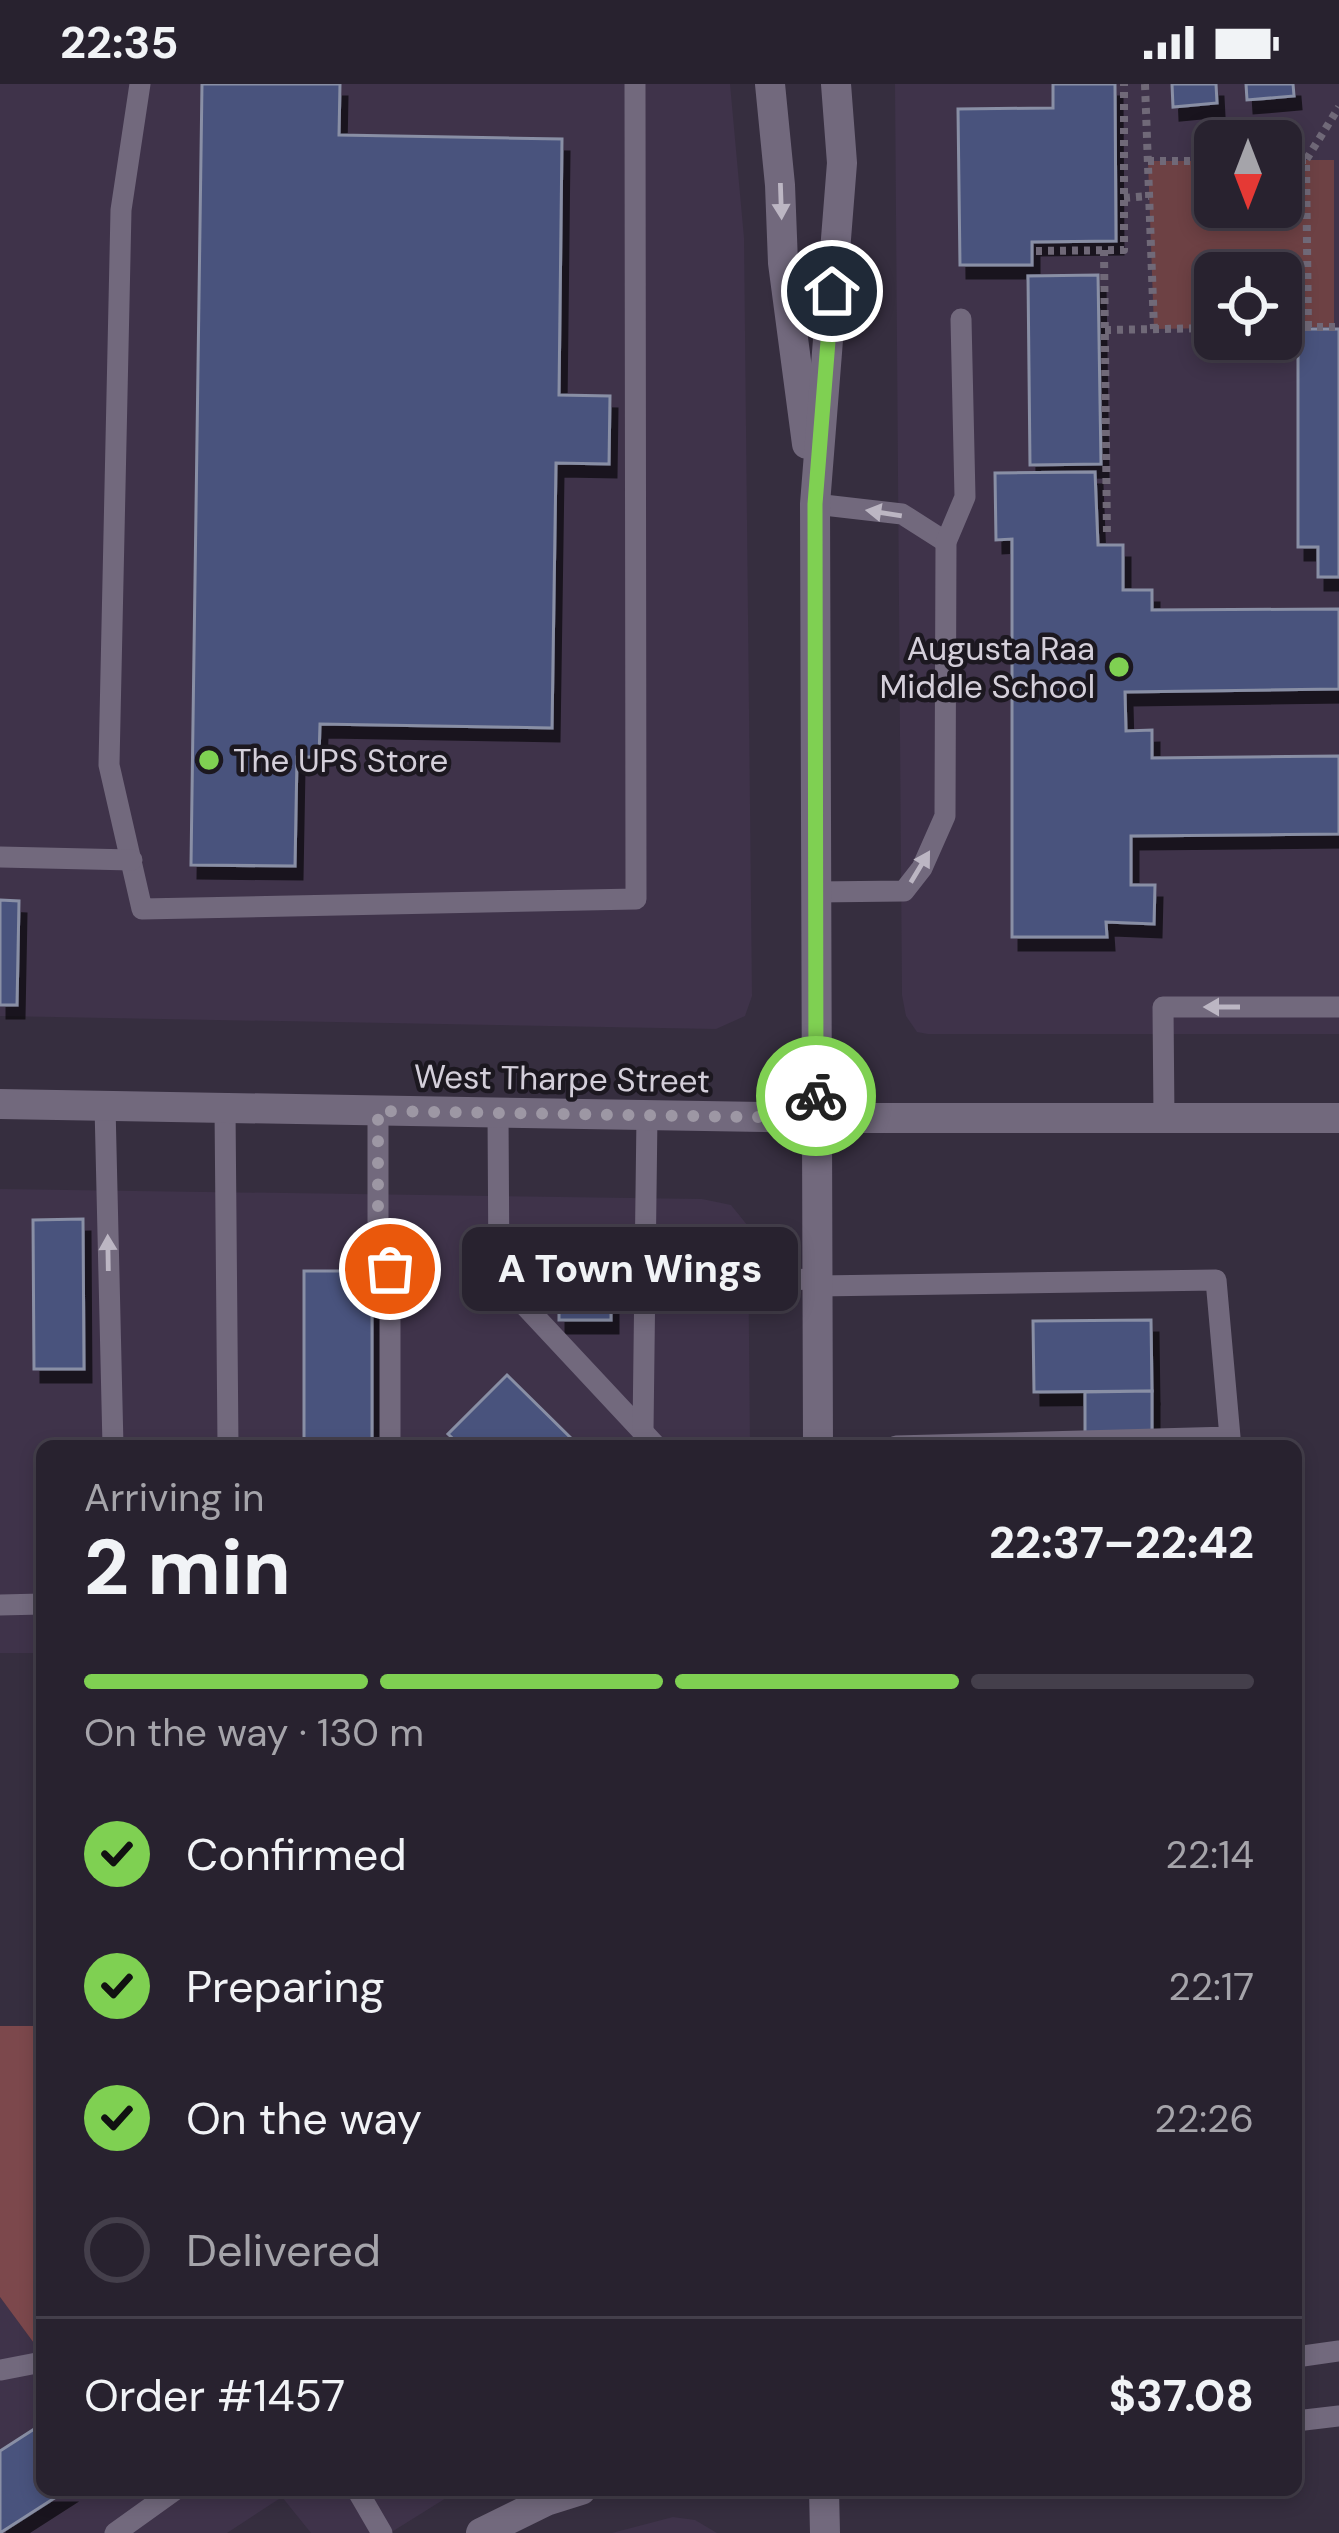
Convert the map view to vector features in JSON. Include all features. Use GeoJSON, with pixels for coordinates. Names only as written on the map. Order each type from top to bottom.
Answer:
{"type":"FeatureCollection","features":[{"type":"Feature","properties":{"kind":"main road"},"geometry":{"type":"LineString","coordinates":[[770,84],[783,263],[815,504]]}},
{"type":"Feature","properties":{"kind":"main road"},"geometry":{"type":"LineString","coordinates":[[818,1440],[815,504],[842,163],[836,84]]}},
{"type":"Feature","properties":{"kind":"main road","name":"West Tharpe Street"},"geometry":{"type":"LineString","coordinates":[[0,1104],[816,1118],[1339,1118]]}},
{"type":"Feature","properties":{"kind":"main road"},"geometry":{"type":"LineString","coordinates":[[482,2533],[542,2496]]}},
{"type":"Feature","properties":{"kind":"main road"},"geometry":{"type":"LineString","coordinates":[[824,2496],[825,2533]]}},
{"type":"Feature","properties":{"kind":"lane"},"geometry":{"type":"LineString","coordinates":[[140,84],[121,210],[109,765],[142,909],[636,899],[635,84]]}},
{"type":"Feature","properties":{"kind":"lane"},"geometry":{"type":"LineString","coordinates":[[816,892],[904,891],[922,868],[945,816],[946,542],[965,497],[961,320]]}},
{"type":"Feature","properties":{"kind":"lane"},"geometry":{"type":"LineString","coordinates":[[815,504],[902,514],[946,542]]}},
{"type":"Feature","properties":{"kind":"lane"},"geometry":{"type":"LineString","coordinates":[[0,857],[132,860]]}},
{"type":"Feature","properties":{"kind":"lane"},"geometry":{"type":"LineString","coordinates":[[1164,1118],[1163,1007],[1339,1007]]}},
{"type":"Feature","properties":{"kind":"lane"},"geometry":{"type":"LineString","coordinates":[[104,1106],[112,1440]]}},
{"type":"Feature","properties":{"kind":"lane"},"geometry":{"type":"LineString","coordinates":[[225,1108],[228,1440]]}},
{"type":"Feature","properties":{"kind":"lane"},"geometry":{"type":"LineString","coordinates":[[378,1111],[378,1232],[390,1269],[390,1440]]}},
{"type":"Feature","properties":{"kind":"lane"},"geometry":{"type":"LineString","coordinates":[[498,1113],[499,1278],[650,1439]]}},
{"type":"Feature","properties":{"kind":"lane"},"geometry":{"type":"LineString","coordinates":[[647,1115],[650,1439]]}},
{"type":"Feature","properties":{"kind":"lane"},"geometry":{"type":"LineString","coordinates":[[645,1283],[1216,1280],[1230,1437],[1123,1440]]}},
{"type":"Feature","properties":{"kind":"lane"},"geometry":{"type":"LineString","coordinates":[[0,1605],[36,1604]]}},
{"type":"Feature","properties":{"kind":"lane"},"geometry":{"type":"LineString","coordinates":[[1302,2356],[1339,2350]]}},
{"type":"Feature","properties":{"kind":"lane"},"geometry":{"type":"LineString","coordinates":[[0,2369],[36,2363]]}},
{"type":"Feature","properties":{"kind":"lane"},"geometry":{"type":"LineString","coordinates":[[1302,2420],[1339,2416]]}},
{"type":"Feature","properties":{"kind":"lane"},"geometry":{"type":"LineString","coordinates":[[116,2533],[167,2496]]}},
{"type":"Feature","properties":{"kind":"lane"},"geometry":{"type":"LineString","coordinates":[[360,2496],[382,2533]]}},
{"type":"Feature","properties":{"kind":"path"},"geometry":{"type":"LineString","coordinates":[[1036,251],[1124,250],[1124,84]]}},
{"type":"Feature","properties":{"kind":"path"},"geometry":{"type":"LineString","coordinates":[[1145,84],[1154,329]]}},
{"type":"Feature","properties":{"kind":"path"},"geometry":{"type":"LineString","coordinates":[[1308,327],[1306,160],[1339,107]]}},
{"type":"Feature","properties":{"kind":"path"},"geometry":{"type":"LineString","coordinates":[[1148,161],[1194,161]]}},
{"type":"Feature","properties":{"kind":"path"},"geometry":{"type":"LineString","coordinates":[[1124,197],[1149,196]]}},
{"type":"Feature","properties":{"kind":"path"},"geometry":{"type":"LineString","coordinates":[[1105,250],[1107,538]]}},
{"type":"Feature","properties":{"kind":"path"},"geometry":{"type":"LineString","coordinates":[[1302,327],[1339,327]]}},
{"type":"Feature","properties":{"kind":"path"},"geometry":{"type":"LineString","coordinates":[[1105,330],[1194,328]]}},
{"type":"Feature","properties":{"kind":"shaded area"},"geometry":{"type":"Polygon","coordinates":[[[0,84],[730,84],[744,238],[752,996],[745,1016],[716,1029],[0,1016],[0,84]]]}},
{"type":"Feature","properties":{"kind":"shaded area","name":"Augusta Raa Middle School"},"geometry":{"type":"Polygon","coordinates":[[[895,84],[1339,84],[1339,1034],[928,1034],[917,1032],[906,1016],[902,995],[895,84]]]}},
{"type":"Feature","properties":{"kind":"shaded area"},"geometry":{"type":"Polygon","coordinates":[[[1302,160],[1334,160],[1334,327],[1302,327],[1302,252],[1194,252],[1194,328],[1154,329],[1148,161],[1194,161],[1194,228],[1302,228],[1302,160]]]}},
{"type":"Feature","properties":{"kind":"shaded area"},"geometry":{"type":"Polygon","coordinates":[[[0,1189],[702,1199],[731,1205],[748,1226],[750,1440],[36,1440],[36,1653],[0,1653],[0,1189]]]}},
{"type":"Feature","properties":{"kind":"shaded area"},"geometry":{"type":"Polygon","coordinates":[[[0,2026],[36,2026],[36,2346],[0,2297],[0,2026]]]}},
{"type":"Feature","properties":{"kind":"shaded area"},"geometry":{"type":"Polygon","coordinates":[[[0,2297],[36,2346],[36,2496],[449,2496],[390,2533],[311,2533],[282,2497],[227,2533],[0,2533],[0,2297]]]}},
{"type":"Feature","properties":{"kind":"shaded area"},"geometry":{"type":"Polygon","coordinates":[[[673,2517],[695,2520],[717,2533],[612,2533],[673,2517]]]}},
{"type":"Feature","properties":{"kind":"building"},"geometry":{"type":"Polygon","coordinates":[[[202,84],[340,84],[339,135],[562,139],[559,395],[610,396],[609,464],[556,463],[552,728],[320,724],[319,757],[297,757],[295,866],[191,865],[202,84]]]}},
{"type":"Feature","properties":{"kind":"building"},"geometry":{"type":"Polygon","coordinates":[[[1053,84],[1115,84],[1116,241],[1032,242],[1032,265],[960,265],[958,109],[1053,108],[1053,84]]]}},
{"type":"Feature","properties":{"kind":"building"},"geometry":{"type":"Polygon","coordinates":[[[1172,84],[1216,84],[1217,103],[1173,107],[1172,84]]]}},
{"type":"Feature","properties":{"kind":"building"},"geometry":{"type":"Polygon","coordinates":[[[1246,84],[1293,84],[1294,96],[1247,100],[1246,84]]]}},
{"type":"Feature","properties":{"kind":"building"},"geometry":{"type":"Polygon","coordinates":[[[1098,275],[1101,464],[1030,465],[1028,276],[1098,275]]]}},
{"type":"Feature","properties":{"kind":"building"},"geometry":{"type":"Polygon","coordinates":[[[1302,329],[1339,329],[1339,577],[1318,577],[1318,547],[1298,547],[1302,329]]]}},
{"type":"Feature","properties":{"kind":"building"},"geometry":{"type":"Polygon","coordinates":[[[1095,472],[1098,545],[1123,545],[1123,590],[1152,590],[1152,610],[1339,609],[1339,689],[1125,692],[1126,731],[1152,730],[1152,758],[1339,756],[1339,834],[1131,836],[1131,885],[1155,885],[1154,924],[1106,922],[1107,937],[1012,937],[1012,539],[996,540],[995,473],[1095,472]]]}},
{"type":"Feature","properties":{"kind":"building"},"geometry":{"type":"Polygon","coordinates":[[[0,900],[19,901],[17,1005],[0,1005],[0,900]]]}},
{"type":"Feature","properties":{"kind":"building"},"geometry":{"type":"Polygon","coordinates":[[[83,1219],[84,1369],[34,1369],[33,1220],[83,1219]]]}},
{"type":"Feature","properties":{"kind":"building"},"geometry":{"type":"Polygon","coordinates":[[[559,1249],[611,1249],[611,1320],[559,1320],[559,1249]]]}},
{"type":"Feature","properties":{"kind":"building"},"geometry":{"type":"Polygon","coordinates":[[[304,1271],[372,1271],[372,1440],[304,1440],[304,1271]]]}},
{"type":"Feature","properties":{"kind":"building"},"geometry":{"type":"Polygon","coordinates":[[[1151,1320],[1152,1391],[1034,1392],[1033,1321],[1151,1320]]]}},
{"type":"Feature","properties":{"kind":"building"},"geometry":{"type":"Polygon","coordinates":[[[507,1375],[573,1440],[454,1440],[448,1434],[507,1375]]]}},
{"type":"Feature","properties":{"kind":"building"},"geometry":{"type":"Polygon","coordinates":[[[1152,1391],[1152,1440],[1085,1440],[1085,1392],[1152,1391]]]}},
{"type":"Feature","properties":{"kind":"building"},"geometry":{"type":"Polygon","coordinates":[[[36,2428],[36,2496],[58,2496],[0,2533],[0,2451],[36,2428]]]}},
{"type":"Feature","properties":{"kind":"way so far"},"geometry":{"type":"LineString","coordinates":[[390,1269],[378,1232],[378,1111],[816,1118],[816,1096]]}},
{"type":"Feature","properties":{"kind":"place","name":"Augusta Raa Middle School"},"geometry":{"type":"Point","coordinates":[1119,667]}},
{"type":"Feature","properties":{"kind":"place","name":"The UPS Store"},"geometry":{"type":"Point","coordinates":[209,760]}},
{"type":"Feature","properties":{"kind":"place","name":"A Town Wings"},"geometry":{"type":"Point","coordinates":[390,1269]}},
{"type":"Feature","properties":{"kind":"route"},"geometry":{"type":"LineString","coordinates":[[816,1096],[815,504],[832,291]]}}]}
